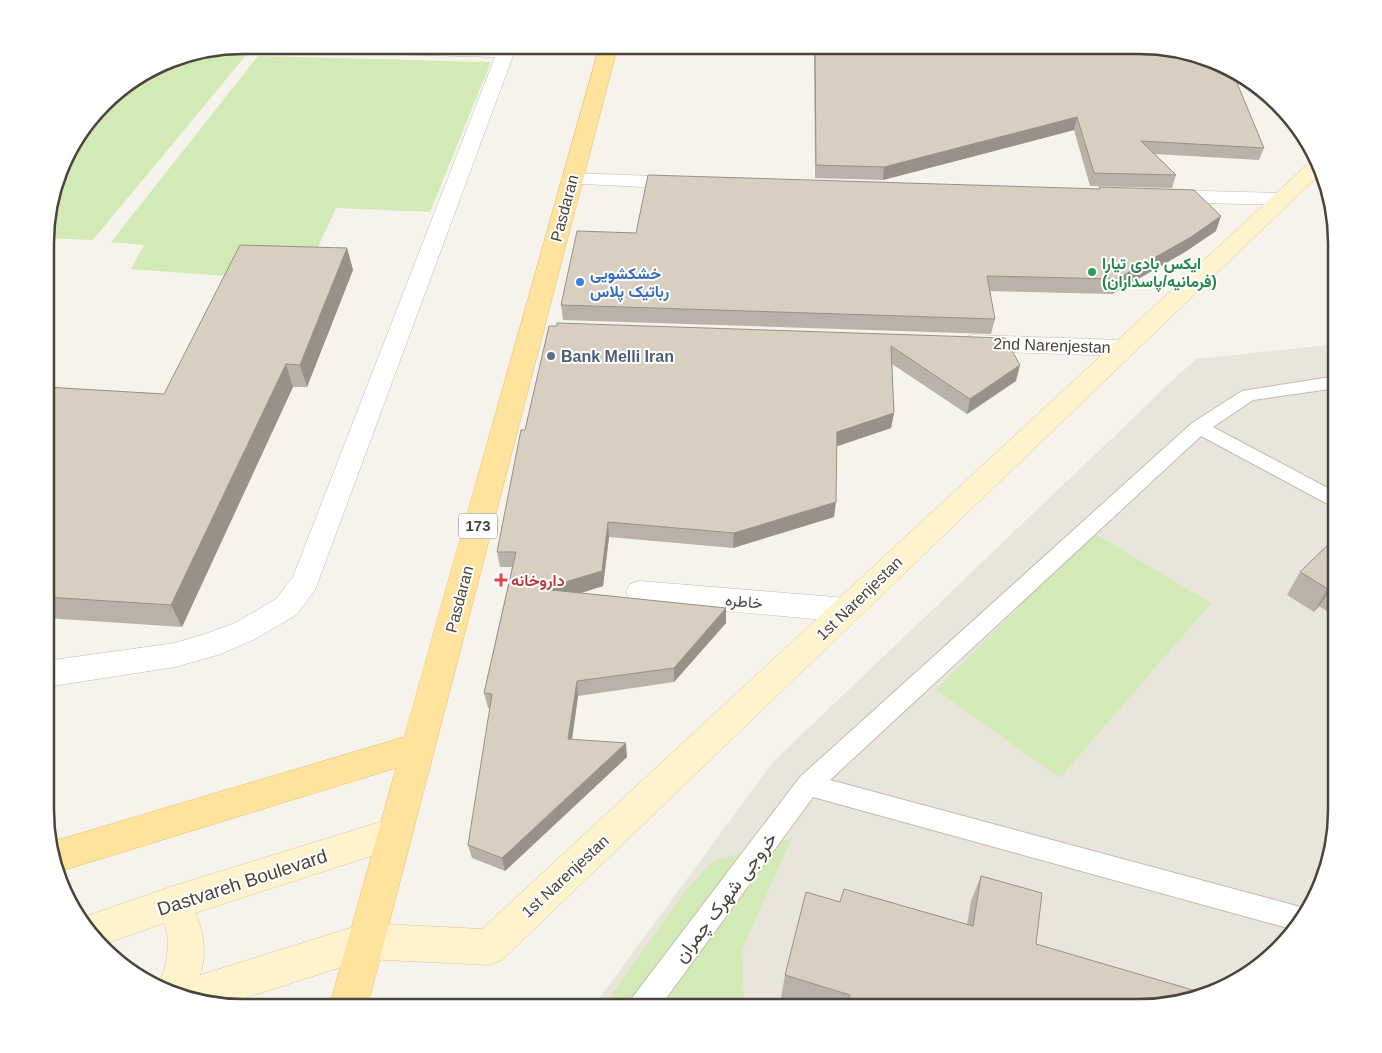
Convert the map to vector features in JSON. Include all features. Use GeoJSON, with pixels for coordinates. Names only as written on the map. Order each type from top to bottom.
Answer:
{"type":"FeatureCollection","features":[{"type":"Feature","properties":{"kind":"main road","name":"Pasdaran"},"geometry":{"type":"LineString","coordinates":[[350,999],[393,834],[542,328],[571,180],[606,54]]}},
{"type":"Feature","properties":{"kind":"main road","name":"1st Narenjestan"},"geometry":{"type":"LineString","coordinates":[[366,941],[489,947],[1314,169]]}},
{"type":"Feature","properties":{"kind":"main road"},"geometry":{"type":"LineString","coordinates":[[59,855],[418,747]]}},
{"type":"Feature","properties":{"kind":"main road","name":"Dastvareh Boulevard"},"geometry":{"type":"LineString","coordinates":[[97,930],[393,834]]}},
{"type":"Feature","properties":{"kind":"main road"},"geometry":{"type":"LineString","coordinates":[[173,904],[186,931],[185,966],[177,987]]}},
{"type":"Feature","properties":{"kind":"main road"},"geometry":{"type":"LineString","coordinates":[[199,994],[366,941]]}},
{"type":"Feature","properties":{"kind":"street"},"geometry":{"type":"LineString","coordinates":[[54,673],[175,655],[210,645],[245,631],[286,607],[305,582],[504,54]]}},
{"type":"Feature","properties":{"kind":"street"},"geometry":{"type":"LineString","coordinates":[[571,180],[699,183]]}},
{"type":"Feature","properties":{"kind":"street"},"geometry":{"type":"LineString","coordinates":[[1143,195],[1282,199]]}},
{"type":"Feature","properties":{"kind":"street","name":"2nd Narenjestan"},"geometry":{"type":"LineString","coordinates":[[946,342],[1122,348]]}},
{"type":"Feature","properties":{"kind":"street","name":"خاطره"},"geometry":{"type":"LineString","coordinates":[[640,592],[847,610]]}},
{"type":"Feature","properties":{"kind":"lane","name":"خروجی شهرک چمران"},"geometry":{"type":"LineString","coordinates":[[649,999],[808,785],[1199,427],[1248,395],[1328,383]]}},
{"type":"Feature","properties":{"kind":"lane"},"geometry":{"type":"LineString","coordinates":[[1199,427],[1328,497]]}},
{"type":"Feature","properties":{"kind":"lane"},"geometry":{"type":"LineString","coordinates":[[808,785],[1294,917]]}},
{"type":"Feature","properties":{"kind":"shaded area"},"geometry":{"type":"Polygon","coordinates":[[[1328,345],[1327,835],[1322,859],[1309,894],[1289,925],[1273,944],[1234,974],[1212,985],[1176,996],[1152,999],[599,999],[773,762],[1197,359],[1328,345]]]}},
{"type":"Feature","properties":{"kind":"green space"},"geometry":{"type":"Polygon","coordinates":[[[247,54],[93,240],[54,238],[54,230],[57,206],[68,170],[79,148],[101,118],[128,93],[148,79],[170,68],[206,57],[247,54]]]}},
{"type":"Feature","properties":{"kind":"green space"},"geometry":{"type":"Polygon","coordinates":[[[258,56],[491,62],[430,212],[336,208],[312,260],[226,276],[131,269],[144,245],[111,242],[258,56]]]}},
{"type":"Feature","properties":{"kind":"green space"},"geometry":{"type":"Polygon","coordinates":[[[1093,533],[1211,603],[1060,778],[936,690],[1093,533]]]}},
{"type":"Feature","properties":{"kind":"green space"},"geometry":{"type":"Polygon","coordinates":[[[792,838],[742,949],[744,999],[608,999],[687,889],[713,861],[792,838]]]}},
{"type":"Feature","properties":{"kind":"building"},"geometry":{"type":"Polygon","coordinates":[[[815,54],[1152,54],[1176,57],[1212,68],[1236,80],[1264,148],[1141,141],[1176,175],[1094,173],[1077,117],[884,167],[816,165],[815,54]]]}},
{"type":"Feature","properties":{"kind":"building"},"geometry":{"type":"Polygon","coordinates":[[[648,175],[1100,189],[1099,187],[1194,190],[1221,216],[1191,237],[1117,279],[987,276],[995,319],[561,305],[577,231],[636,233],[648,175]]]}},
{"type":"Feature","properties":{"kind":"building"},"geometry":{"type":"Polygon","coordinates":[[[240,245],[347,248],[300,365],[286,364],[171,605],[54,598],[54,387],[164,394],[240,245]]]}},
{"type":"Feature","properties":{"kind":"building"},"geometry":{"type":"Polygon","coordinates":[[[557,323],[1005,338],[1020,365],[970,399],[891,346],[894,413],[837,432],[836,502],[734,533],[608,522],[602,571],[542,589],[726,608],[674,668],[577,681],[568,739],[626,743],[502,858],[468,845],[492,694],[484,693],[516,552],[497,552],[521,430],[525,430],[549,326],[557,326],[557,323]]]}},
{"type":"Feature","properties":{"kind":"building"},"geometry":{"type":"Polygon","coordinates":[[[1328,545],[1328,589],[1300,572],[1328,545]]]}},
{"type":"Feature","properties":{"kind":"building"},"geometry":{"type":"Polygon","coordinates":[[[981,876],[1042,893],[1036,944],[1195,991],[1176,996],[1152,999],[849,999],[850,995],[785,975],[806,892],[840,902],[844,889],[973,926],[981,876]]]}},
{"type":"Feature","properties":{"kind":"place","name":"ایکس بادی تیارا (فرمانیه/پاسداران)"},"geometry":{"type":"Point","coordinates":[1092,272]}},
{"type":"Feature","properties":{"kind":"place","name":"خشکشویی رباتیک پلاس"},"geometry":{"type":"Point","coordinates":[580,282]}},
{"type":"Feature","properties":{"kind":"place","name":"Bank Melli Iran"},"geometry":{"type":"Point","coordinates":[551,356]}},
{"type":"Feature","properties":{"kind":"place","name":"داروخانه"},"geometry":{"type":"Point","coordinates":[501,580]}}]}
